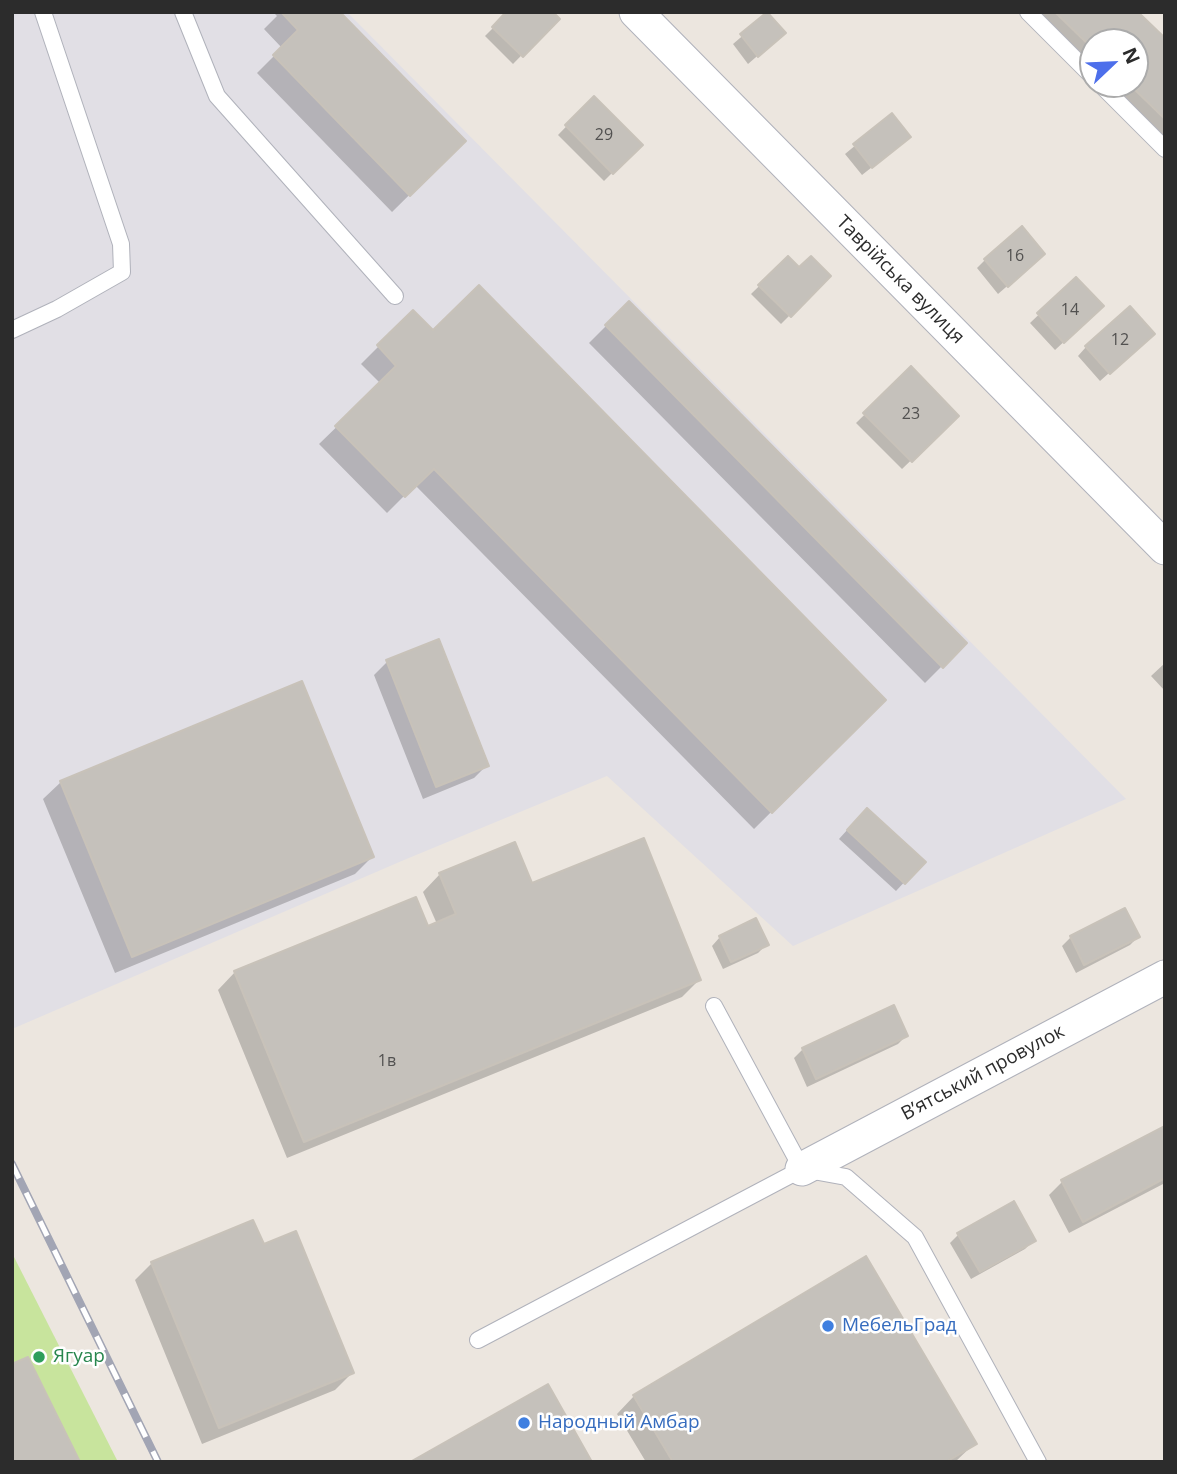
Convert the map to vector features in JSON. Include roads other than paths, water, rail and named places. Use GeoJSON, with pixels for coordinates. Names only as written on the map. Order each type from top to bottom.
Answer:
{"type":"FeatureCollection","features":[{"type":"Feature","properties":{"kind":"street","name":"Таврійська вулиця"},"geometry":{"type":"LineString","coordinates":[[636,12],[1165,548]]}},
{"type":"Feature","properties":{"kind":"street","name":"В’ятський провулок"},"geometry":{"type":"LineString","coordinates":[[802,1169],[1165,977]]}},
{"type":"Feature","properties":{"kind":"lane"},"geometry":{"type":"LineString","coordinates":[[12,330],[57,309],[122,272],[121,244],[43,12]]}},
{"type":"Feature","properties":{"kind":"lane"},"geometry":{"type":"LineString","coordinates":[[183,12],[217,96],[395,296]]}},
{"type":"Feature","properties":{"kind":"lane"},"geometry":{"type":"LineString","coordinates":[[1028,12],[1079,63]]}},
{"type":"Feature","properties":{"kind":"lane"},"geometry":{"type":"LineString","coordinates":[[1114,98],[1165,149]]}},
{"type":"Feature","properties":{"kind":"lane"},"geometry":{"type":"LineString","coordinates":[[714,1006],[802,1169]]}},
{"type":"Feature","properties":{"kind":"lane"},"geometry":{"type":"LineString","coordinates":[[478,1340],[802,1169],[846,1177],[915,1237],[1038,1462]]}},
{"type":"Feature","properties":{"kind":"railway"},"geometry":{"type":"LineString","coordinates":[[12,1164],[158,1462]]}},
{"type":"Feature","properties":{"kind":"place","name":"МебельГрад"},"geometry":{"type":"Point","coordinates":[828,1326]}},
{"type":"Feature","properties":{"kind":"place","name":"Ягуар"},"geometry":{"type":"Point","coordinates":[39,1357]}},
{"type":"Feature","properties":{"kind":"place","name":"Народный Амбар"},"geometry":{"type":"Point","coordinates":[524,1423]}}]}
